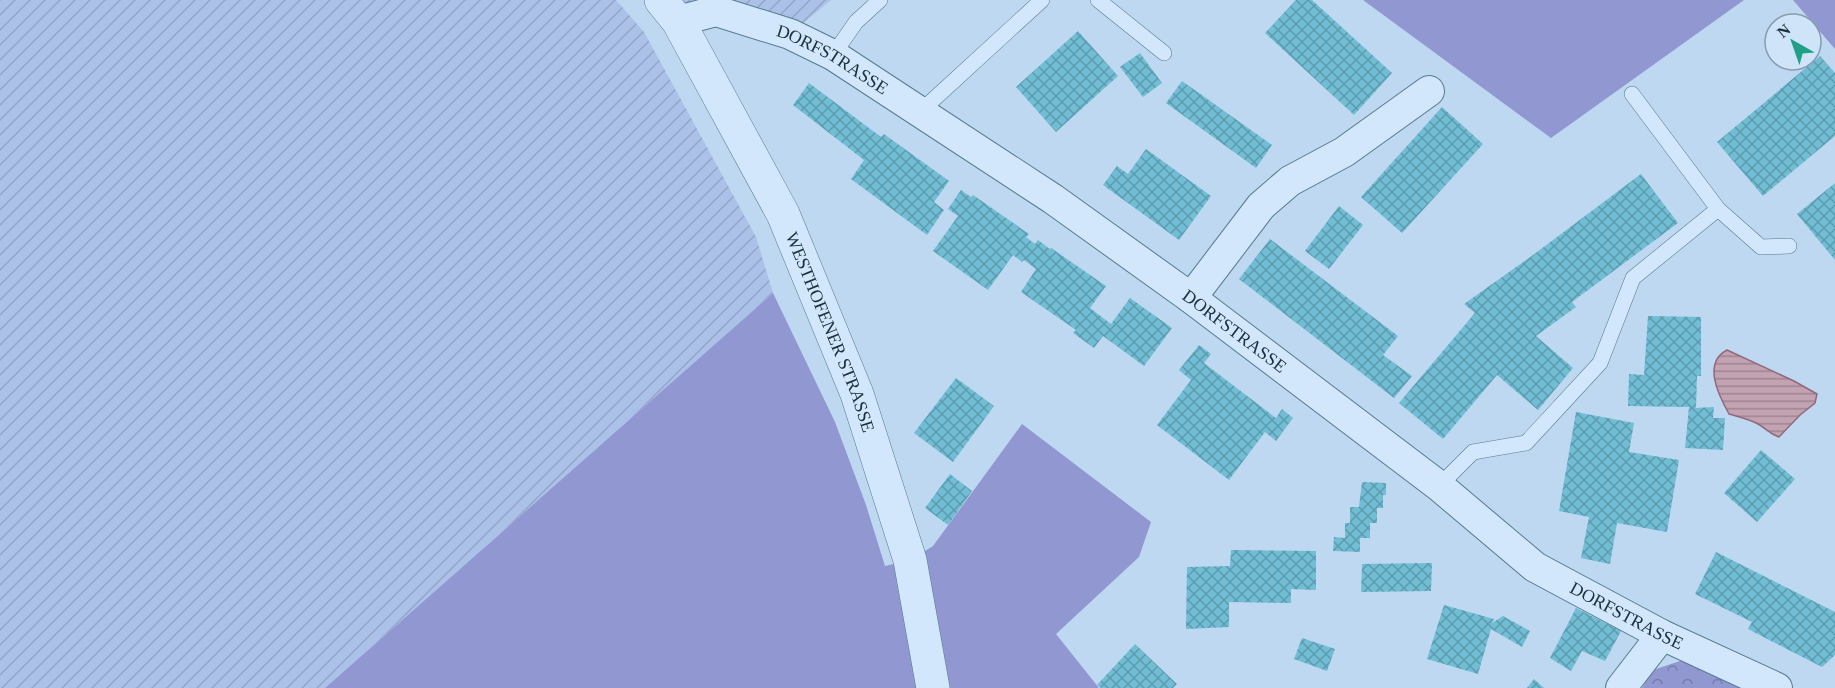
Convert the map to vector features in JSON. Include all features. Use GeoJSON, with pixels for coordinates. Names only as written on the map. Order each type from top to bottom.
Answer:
{"type":"FeatureCollection","features":[{"type":"Feature","properties":{"kind":"street","name":"DORFSTRASSE"},"geometry":{"type":"LineString","coordinates":[[670,10],[716,11],[790,34],[833,55],[1053,199],[1191,298],[1439,486],[1535,567],[1662,635],[1777,688]]}},
{"type":"Feature","properties":{"kind":"street","name":"WESTHOFENER STRASSE"},"geometry":{"type":"LineString","coordinates":[[670,10],[783,214],[857,394],[910,560],[933,688]]}},
{"type":"Feature","properties":{"kind":"street"},"geometry":{"type":"LineString","coordinates":[[1191,298],[1261,206],[1290,181],[1344,152],[1429,91]]}},
{"type":"Feature","properties":{"kind":"street"},"geometry":{"type":"LineString","coordinates":[[1621,688],[1662,635]]}},
{"type":"Feature","properties":{"kind":"lane"},"geometry":{"type":"LineString","coordinates":[[833,55],[856,22],[880,0]]}},
{"type":"Feature","properties":{"kind":"lane"},"geometry":{"type":"LineString","coordinates":[[921,111],[1042,0]]}},
{"type":"Feature","properties":{"kind":"lane"},"geometry":{"type":"LineString","coordinates":[[1098,0],[1164,53]]}},
{"type":"Feature","properties":{"kind":"lane"},"geometry":{"type":"LineString","coordinates":[[1632,94],[1718,209],[1761,247],[1790,246]]}},
{"type":"Feature","properties":{"kind":"lane"},"geometry":{"type":"LineString","coordinates":[[1439,486],[1473,452],[1526,442],[1600,363],[1633,278],[1718,209]]}},
{"type":"Feature","properties":{"kind":"shaded area"},"geometry":{"type":"Polygon","coordinates":[[[0,0],[616,0],[644,32],[756,237],[773,293],[325,688],[0,688],[0,0]]]}},
{"type":"Feature","properties":{"kind":"shaded area"},"geometry":{"type":"Polygon","coordinates":[[[661,0],[831,0],[790,34],[661,0]]]}},
{"type":"Feature","properties":{"kind":"shaded area"},"geometry":{"type":"Polygon","coordinates":[[[1727,350],[1817,394],[1815,403],[1779,437],[1755,422],[1729,414],[1717,389],[1714,371],[1719,356],[1727,350]]]}},
{"type":"Feature","properties":{"kind":"green space"},"geometry":{"type":"Polygon","coordinates":[[[1363,0],[1744,0],[1551,138],[1363,0]]]}},
{"type":"Feature","properties":{"kind":"green space"},"geometry":{"type":"Polygon","coordinates":[[[1793,0],[1835,0],[1835,49],[1823,35],[1823,12],[1803,12],[1793,0]]]}},
{"type":"Feature","properties":{"kind":"green space"},"geometry":{"type":"Polygon","coordinates":[[[773,293],[835,422],[866,505],[885,566],[910,560],[933,546],[1022,424],[1151,522],[1139,557],[1056,634],[1099,688],[325,688],[773,293]]]}},
{"type":"Feature","properties":{"kind":"green space"},"geometry":{"type":"Polygon","coordinates":[[[1683,660],[1742,688],[1642,688],[1653,670],[1683,660]]]}},
{"type":"Feature","properties":{"kind":"building"},"geometry":{"type":"Polygon","coordinates":[[[1296,0],[1312,0],[1392,73],[1354,115],[1265,33],[1296,0]]]}},
{"type":"Feature","properties":{"kind":"building"},"geometry":{"type":"Polygon","coordinates":[[[1078,31],[1118,76],[1056,132],[1016,87],[1078,31]]]}},
{"type":"Feature","properties":{"kind":"building"},"geometry":{"type":"Polygon","coordinates":[[[1140,53],[1162,83],[1143,97],[1120,67],[1140,53]]]}},
{"type":"Feature","properties":{"kind":"building"},"geometry":{"type":"Polygon","coordinates":[[[1823,59],[1835,73],[1835,136],[1763,196],[1717,142],[1801,72],[1823,72],[1823,59]]]}},
{"type":"Feature","properties":{"kind":"building"},"geometry":{"type":"Polygon","coordinates":[[[1182,81],[1272,145],[1256,168],[1166,103],[1182,81]]]}},
{"type":"Feature","properties":{"kind":"building"},"geometry":{"type":"Polygon","coordinates":[[[809,83],[881,137],[884,134],[949,181],[934,202],[944,210],[927,235],[851,179],[864,160],[793,105],[809,83]]]}},
{"type":"Feature","properties":{"kind":"building"},"geometry":{"type":"Polygon","coordinates":[[[1442,107],[1483,144],[1402,233],[1361,197],[1442,107]]]}},
{"type":"Feature","properties":{"kind":"building"},"geometry":{"type":"Polygon","coordinates":[[[1146,149],[1211,196],[1179,240],[1103,185],[1117,166],[1128,174],[1146,149]]]}},
{"type":"Feature","properties":{"kind":"building"},"geometry":{"type":"Polygon","coordinates":[[[1641,174],[1678,223],[1572,302],[1576,307],[1536,336],[1573,368],[1538,410],[1497,375],[1443,439],[1399,403],[1475,313],[1464,304],[1641,174]]]}},
{"type":"Feature","properties":{"kind":"building"},"geometry":{"type":"Polygon","coordinates":[[[1835,183],[1835,260],[1797,214],[1835,183]]]}},
{"type":"Feature","properties":{"kind":"building"},"geometry":{"type":"Polygon","coordinates":[[[961,190],[971,197],[973,195],[1029,234],[1026,237],[1035,244],[1038,240],[1106,286],[1090,308],[1111,324],[1130,298],[1172,328],[1144,366],[1103,336],[1094,348],[1073,333],[1076,330],[1021,292],[1036,269],[1024,260],[1022,262],[1013,255],[988,290],[933,251],[958,216],[948,209],[961,190]]]}},
{"type":"Feature","properties":{"kind":"building"},"geometry":{"type":"Polygon","coordinates":[[[1339,206],[1363,225],[1329,269],[1305,251],[1339,206]]]}},
{"type":"Feature","properties":{"kind":"building"},"geometry":{"type":"Polygon","coordinates":[[[1270,239],[1398,336],[1383,355],[1412,376],[1394,398],[1239,279],[1270,239]]]}},
{"type":"Feature","properties":{"kind":"building"},"geometry":{"type":"Polygon","coordinates":[[[1648,316],[1701,317],[1701,376],[1697,376],[1696,408],[1714,407],[1713,418],[1725,418],[1723,450],[1685,448],[1689,407],[1628,406],[1629,374],[1644,375],[1648,316]]]}},
{"type":"Feature","properties":{"kind":"building"},"geometry":{"type":"Polygon","coordinates":[[[1199,345],[1211,354],[1204,363],[1276,418],[1282,409],[1293,418],[1276,441],[1265,432],[1229,480],[1157,425],[1191,380],[1179,370],[1199,345]]]}},
{"type":"Feature","properties":{"kind":"building"},"geometry":{"type":"Polygon","coordinates":[[[956,378],[994,406],[953,462],[914,433],[956,378]]]}},
{"type":"Feature","properties":{"kind":"building"},"geometry":{"type":"Polygon","coordinates":[[[1576,412],[1634,423],[1629,452],[1679,460],[1667,532],[1617,523],[1610,564],[1581,558],[1589,517],[1559,511],[1576,412]]]}},
{"type":"Feature","properties":{"kind":"building"},"geometry":{"type":"Polygon","coordinates":[[[1761,450],[1795,479],[1757,522],[1724,493],[1761,450]]]}},
{"type":"Feature","properties":{"kind":"building"},"geometry":{"type":"Polygon","coordinates":[[[950,474],[972,491],[948,525],[925,508],[950,474]]]}},
{"type":"Feature","properties":{"kind":"building"},"geometry":{"type":"Polygon","coordinates":[[[1362,482],[1386,483],[1383,508],[1377,508],[1377,523],[1370,523],[1370,538],[1360,538],[1360,552],[1333,551],[1334,537],[1345,538],[1345,523],[1350,523],[1350,507],[1359,507],[1362,482]]]}},
{"type":"Feature","properties":{"kind":"building"},"geometry":{"type":"Polygon","coordinates":[[[1231,550],[1316,551],[1316,590],[1291,589],[1291,603],[1229,602],[1229,627],[1186,629],[1187,567],[1230,566],[1231,550]]]}},
{"type":"Feature","properties":{"kind":"building"},"geometry":{"type":"Polygon","coordinates":[[[1716,552],[1835,612],[1835,655],[1822,667],[1748,629],[1752,622],[1695,594],[1716,552]]]}},
{"type":"Feature","properties":{"kind":"building"},"geometry":{"type":"Polygon","coordinates":[[[1432,563],[1431,591],[1361,592],[1362,564],[1432,563]]]}},
{"type":"Feature","properties":{"kind":"building"},"geometry":{"type":"Polygon","coordinates":[[[1444,605],[1494,619],[1492,623],[1503,616],[1530,631],[1522,647],[1491,629],[1478,674],[1427,659],[1444,605]]]}},
{"type":"Feature","properties":{"kind":"building"},"geometry":{"type":"Polygon","coordinates":[[[1576,608],[1621,631],[1605,661],[1582,651],[1571,671],[1550,658],[1576,608]]]}},
{"type":"Feature","properties":{"kind":"building"},"geometry":{"type":"Polygon","coordinates":[[[1302,638],[1335,649],[1327,671],[1294,659],[1302,638]]]}},
{"type":"Feature","properties":{"kind":"building"},"geometry":{"type":"Polygon","coordinates":[[[1135,644],[1177,684],[1173,688],[1101,688],[1097,685],[1135,644]]]}},
{"type":"Feature","properties":{"kind":"building"},"geometry":{"type":"Polygon","coordinates":[[[1534,679],[1544,688],[1527,688],[1534,679]]]}}]}
